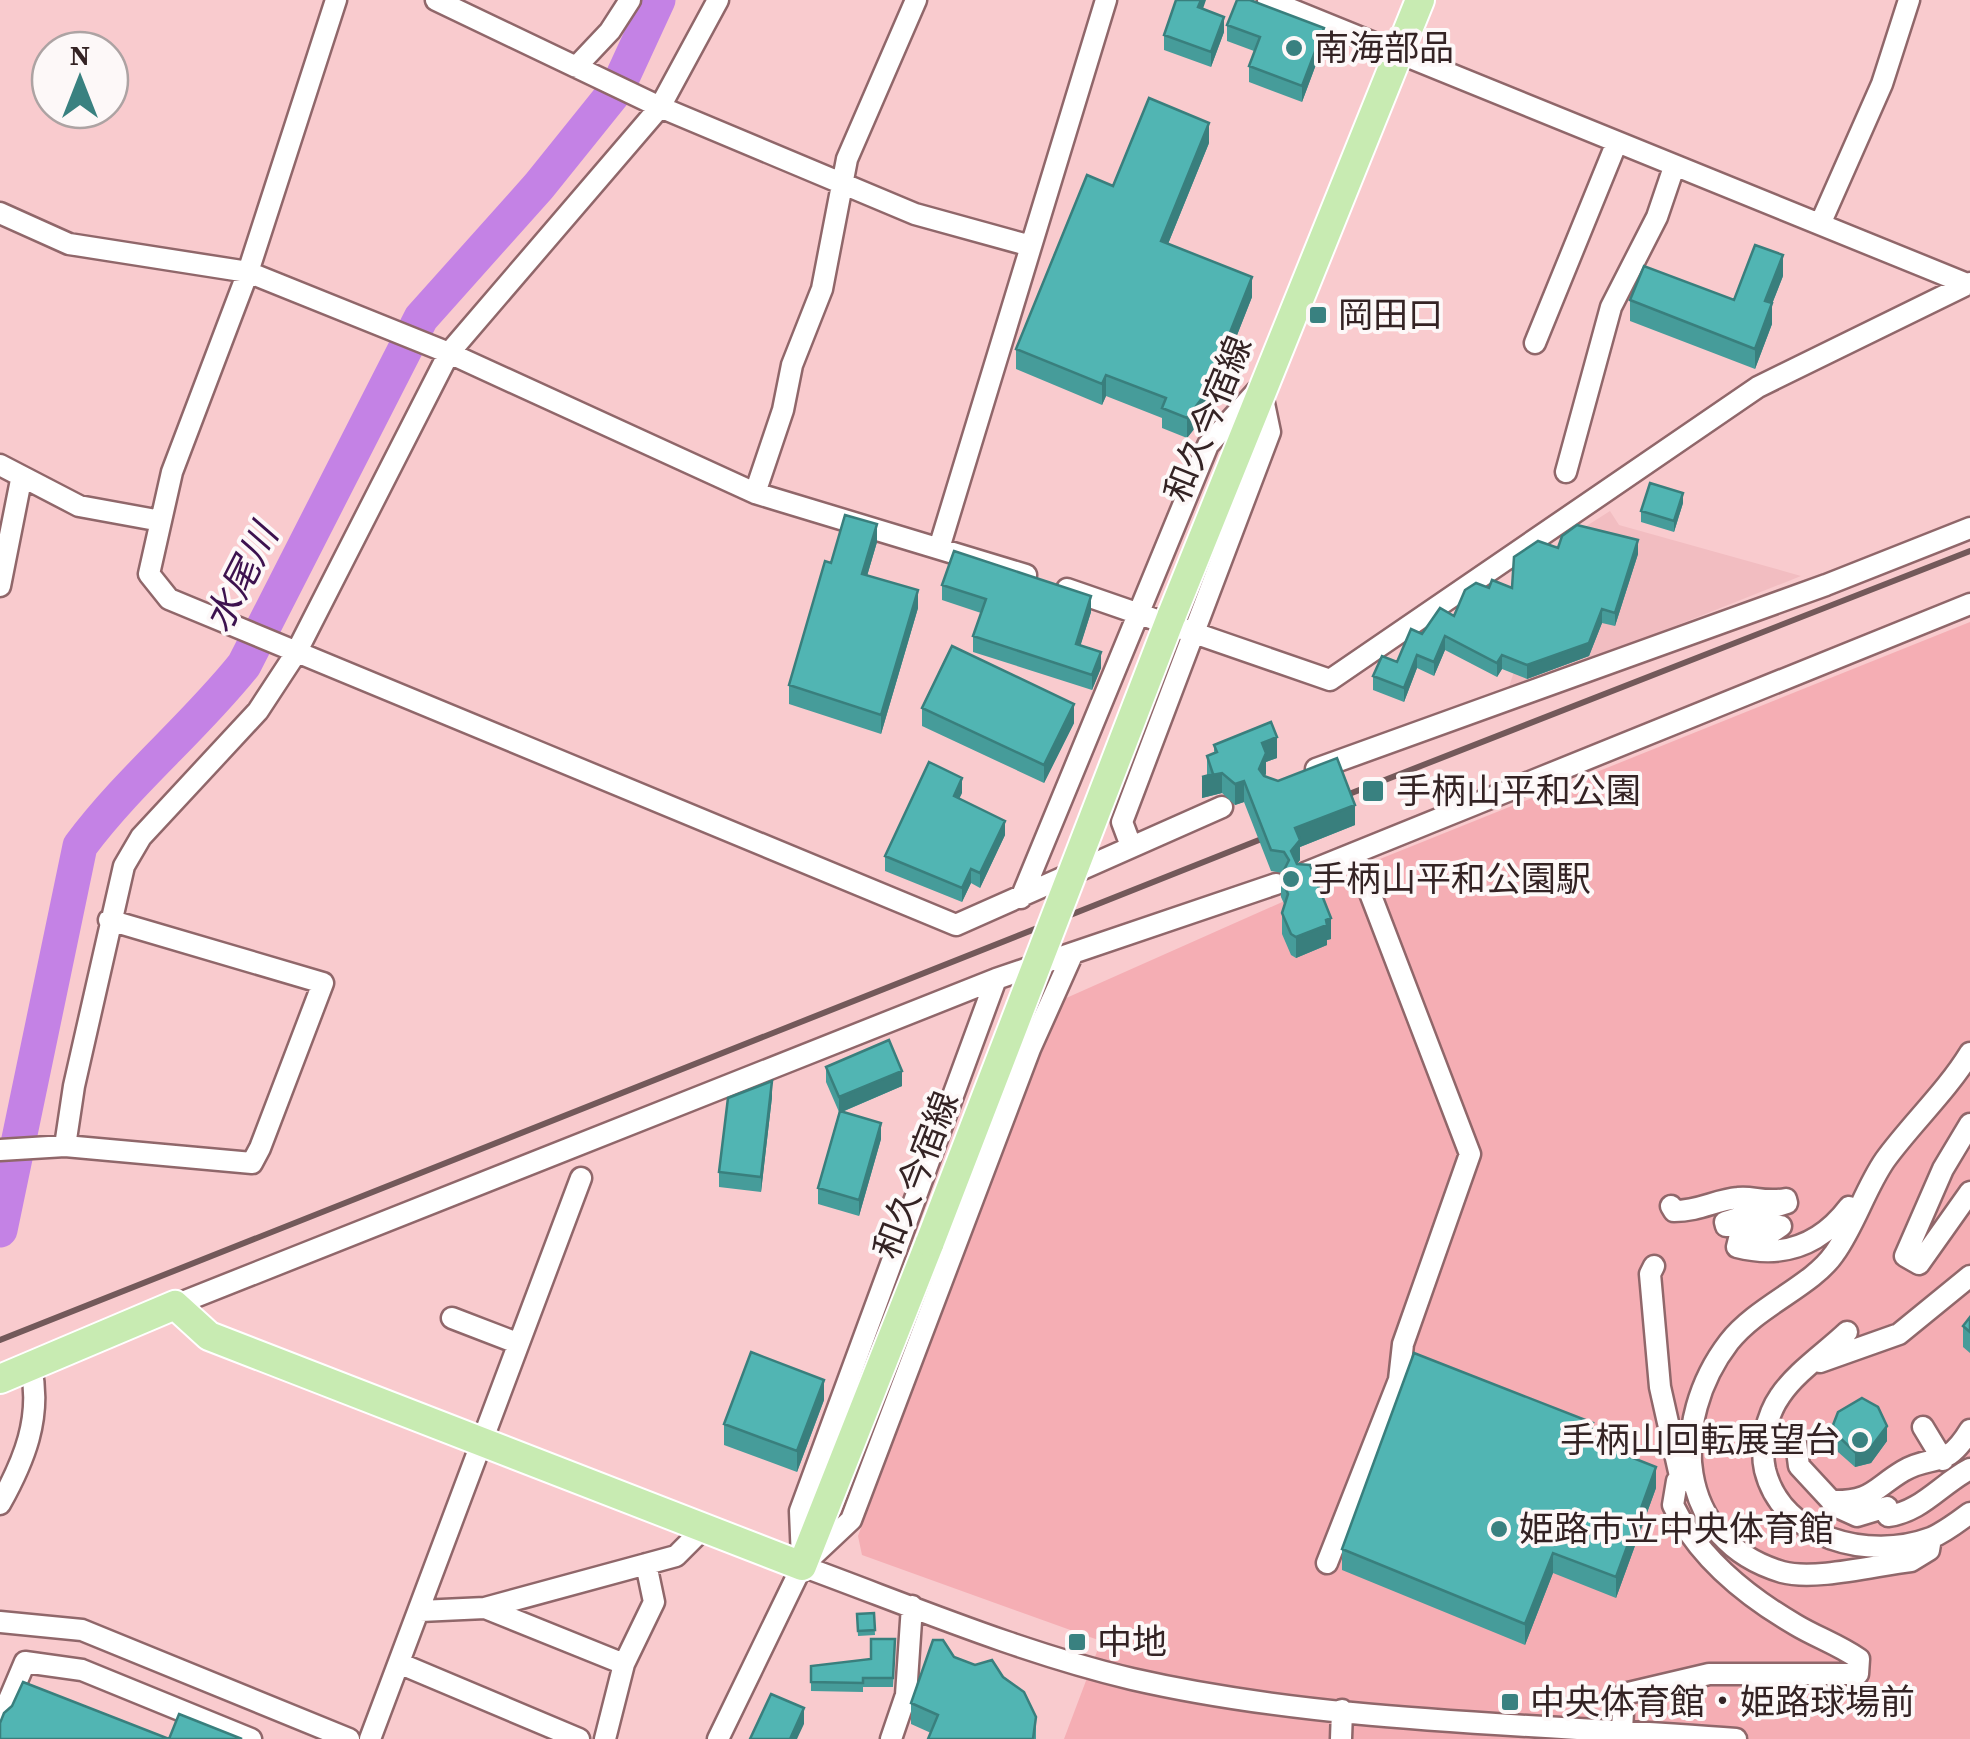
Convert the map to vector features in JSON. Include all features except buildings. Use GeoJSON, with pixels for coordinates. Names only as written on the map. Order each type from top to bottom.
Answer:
{"type":"FeatureCollection","features":[{"type":"Feature","properties":{"kind":"main road","name":"和久今宿線"},"geometry":{"type":"LineString","coordinates":[[802,1566],[1182,625],[1260,388],[1420,0]]}},
{"type":"Feature","properties":{"kind":"main road"},"geometry":{"type":"LineString","coordinates":[[0,1379],[174,1305],[209,1336],[802,1566]]}},
{"type":"Feature","properties":{"kind":"street"},"geometry":{"type":"LineString","coordinates":[[336,0],[248,272],[172,472],[149,574],[170,599],[462,716],[956,924],[1222,807]]}},
{"type":"Feature","properties":{"kind":"street"},"geometry":{"type":"LineString","coordinates":[[436,0],[660,107],[916,214],[1031,246]]}},
{"type":"Feature","properties":{"kind":"street"},"geometry":{"type":"LineString","coordinates":[[576,67],[610,31],[630,0]]}},
{"type":"Feature","properties":{"kind":"street"},"geometry":{"type":"LineString","coordinates":[[65,1146],[109,920],[124,866],[142,837],[258,711],[296,652],[450,352],[660,107],[718,0]]}},
{"type":"Feature","properties":{"kind":"street"},"geometry":{"type":"LineString","coordinates":[[755,493],[783,410],[792,365],[822,289],[841,182],[916,0]]}},
{"type":"Feature","properties":{"kind":"street"},"geometry":{"type":"LineString","coordinates":[[940,546],[1106,0]]}},
{"type":"Feature","properties":{"kind":"street"},"geometry":{"type":"LineString","coordinates":[[1821,222],[1882,84],[1909,0]]}},
{"type":"Feature","properties":{"kind":"street"},"geometry":{"type":"LineString","coordinates":[[1272,1],[1397,56],[1968,283]]}},
{"type":"Feature","properties":{"kind":"street"},"geometry":{"type":"LineString","coordinates":[[1536,343],[1617,142]]}},
{"type":"Feature","properties":{"kind":"street"},"geometry":{"type":"LineString","coordinates":[[1566,472],[1611,307],[1657,217],[1674,166]]}},
{"type":"Feature","properties":{"kind":"street"},"geometry":{"type":"LineString","coordinates":[[0,213],[69,244],[248,272],[450,352],[755,493],[940,546],[1138,614],[1182,625],[1330,680],[1758,388],[1968,283]]}},
{"type":"Feature","properties":{"kind":"street"},"geometry":{"type":"LineString","coordinates":[[1021,898],[1208,445],[1260,388]]}},
{"type":"Feature","properties":{"kind":"street"},"geometry":{"type":"LineString","coordinates":[[0,465],[21,480],[80,506],[161,521]]}},
{"type":"Feature","properties":{"kind":"street"},"geometry":{"type":"LineString","coordinates":[[0,586],[21,480]]}},
{"type":"Feature","properties":{"kind":"street"},"geometry":{"type":"LineString","coordinates":[[1298,776],[1826,585],[1970,528]]}},
{"type":"Feature","properties":{"kind":"street"},"geometry":{"type":"LineString","coordinates":[[1305,873],[1357,860],[1970,604]]}},
{"type":"Feature","properties":{"kind":"street"},"geometry":{"type":"LineString","coordinates":[[1131,846],[1122,822],[1182,625]]}},
{"type":"Feature","properties":{"kind":"street"},"geometry":{"type":"LineString","coordinates":[[1327,1562],[1399,1380],[1403,1344],[1470,1154],[1357,860]]}},
{"type":"Feature","properties":{"kind":"street"},"geometry":{"type":"LineString","coordinates":[[174,1305],[996,979],[1276,884]]}},
{"type":"Feature","properties":{"kind":"street"},"geometry":{"type":"LineString","coordinates":[[0,1150],[65,1146],[252,1163],[323,982],[109,920]]}},
{"type":"Feature","properties":{"kind":"street"},"geometry":{"type":"LineString","coordinates":[[718,1739],[802,1566],[851,1520],[1030,1048],[1073,952]]}},
{"type":"Feature","properties":{"kind":"street"},"geometry":{"type":"LineString","coordinates":[[802,1566],[800,1511],[996,979]]}},
{"type":"Feature","properties":{"kind":"street"},"geometry":{"type":"LineString","coordinates":[[1671,1206],[1674,1212],[1699,1212],[1734,1198],[1758,1204],[1786,1199],[1766,1212],[1726,1222],[1726,1226],[1781,1226],[1768,1236],[1736,1242],[1743,1249],[1785,1250],[1824,1236],[1970,1052]]}},
{"type":"Feature","properties":{"kind":"street"},"geometry":{"type":"LineString","coordinates":[[1970,1124],[1943,1169],[1905,1256],[1919,1264],[1970,1192]]}},
{"type":"Feature","properties":{"kind":"street"},"geometry":{"type":"LineString","coordinates":[[1622,1730],[1624,1694],[1682,1678],[1709,1674],[1858,1674],[1859,1659],[1795,1624],[1741,1588],[1701,1550],[1673,1504],[1711,1371],[1755,1314],[1832,1257],[1884,1162]]}},
{"type":"Feature","properties":{"kind":"street"},"geometry":{"type":"LineString","coordinates":[[370,1739],[581,1178]]}},
{"type":"Feature","properties":{"kind":"street"},"geometry":{"type":"LineString","coordinates":[[1785,1250],[1799,1282]]}},
{"type":"Feature","properties":{"kind":"street"},"geometry":{"type":"LineString","coordinates":[[1654,1266],[1650,1274],[1660,1387],[1684,1471],[1710,1520],[1744,1554],[1784,1572],[1911,1561],[1929,1550],[1931,1538]]}},
{"type":"Feature","properties":{"kind":"street"},"geometry":{"type":"LineString","coordinates":[[1814,1364],[1899,1334],[1970,1276]]}},
{"type":"Feature","properties":{"kind":"street"},"geometry":{"type":"LineString","coordinates":[[452,1318],[518,1343]]}},
{"type":"Feature","properties":{"kind":"street"},"geometry":{"type":"LineString","coordinates":[[1847,1332],[1780,1396],[1767,1424],[1762,1459],[1771,1493],[1806,1528],[1855,1545],[1900,1544],[1931,1538],[1970,1513]]}},
{"type":"Feature","properties":{"kind":"street"},"geometry":{"type":"LineString","coordinates":[[0,1504],[28,1451],[35,1385],[31,1367]]}},
{"type":"Feature","properties":{"kind":"street"},"geometry":{"type":"LineString","coordinates":[[1923,1428],[1943,1460]]}},
{"type":"Feature","properties":{"kind":"street"},"geometry":{"type":"LineString","coordinates":[[1831,1501],[1866,1499],[1906,1469],[1943,1460],[1970,1430]]}},
{"type":"Feature","properties":{"kind":"street"},"geometry":{"type":"LineString","coordinates":[[1794,1435],[1798,1464],[1831,1501],[1856,1516],[1923,1504],[1948,1481],[1970,1470]]}},
{"type":"Feature","properties":{"kind":"street"},"geometry":{"type":"LineString","coordinates":[[1890,1482],[1887,1511],[1900,1544]]}},
{"type":"Feature","properties":{"kind":"street"},"geometry":{"type":"LineString","coordinates":[[420,1611],[485,1608],[676,1556],[704,1528]]}},
{"type":"Feature","properties":{"kind":"street"},"geometry":{"type":"LineString","coordinates":[[604,1739],[624,1664],[654,1602],[646,1564]]}},
{"type":"Feature","properties":{"kind":"street"},"geometry":{"type":"LineString","coordinates":[[802,1566],[1022,1648],[1135,1679],[1342,1710],[1736,1739]]}},
{"type":"Feature","properties":{"kind":"street"},"geometry":{"type":"LineString","coordinates":[[891,1739],[906,1695],[912,1606]]}},
{"type":"Feature","properties":{"kind":"street"},"geometry":{"type":"LineString","coordinates":[[485,1608],[624,1664]]}},
{"type":"Feature","properties":{"kind":"street"},"geometry":{"type":"LineString","coordinates":[[0,1622],[82,1630],[349,1739]]}},
{"type":"Feature","properties":{"kind":"street"},"geometry":{"type":"LineString","coordinates":[[0,1721],[25,1662],[82,1670],[252,1739]]}},
{"type":"Feature","properties":{"kind":"street"},"geometry":{"type":"LineString","coordinates":[[401,1664],[580,1739]]}},
{"type":"Feature","properties":{"kind":"street"},"geometry":{"type":"LineString","coordinates":[[1341,1739],[1342,1710]]}},
{"type":"Feature","properties":{"kind":"shaded area"},"geometry":{"type":"Polygon","coordinates":[[[1610,511],[1619,525],[1801,576],[1507,693],[1555,546],[1610,511]]]}},
{"type":"Feature","properties":{"kind":"shaded area","name":"手柄山平和公園"},"geometry":{"type":"Polygon","coordinates":[[[1970,622],[1970,1739],[1064,1739],[1101,1641],[862,1555],[858,1536],[1054,1014],[1064,999],[1370,863],[1970,622]]]}},
{"type":"Feature","properties":{"kind":"waterway","name":"水尾川"},"geometry":{"type":"LineString","coordinates":[[0,1230],[80,846],[244,665],[421,318],[539,186],[617,89],[658,0]]}},
{"type":"Feature","properties":{"kind":"railway"},"geometry":{"type":"LineString","coordinates":[[1344,796],[1970,551]]}},
{"type":"Feature","properties":{"kind":"railway"},"geometry":{"type":"LineString","coordinates":[[0,1340],[1259,840]]}},
{"type":"Feature","properties":{"kind":"place","name":"南海部品"},"geometry":{"type":"Point","coordinates":[1294,48]}},
{"type":"Feature","properties":{"kind":"place","name":"岡田口"},"geometry":{"type":"Point","coordinates":[1318,315]}},
{"type":"Feature","properties":{"kind":"place","name":"手柄山平和公園"},"geometry":{"type":"Point","coordinates":[1373,791]}},
{"type":"Feature","properties":{"kind":"place","name":"手柄山平和公園駅"},"geometry":{"type":"Point","coordinates":[1291,879]}},
{"type":"Feature","properties":{"kind":"place","name":"手柄山回転展望台"},"geometry":{"type":"Point","coordinates":[1860,1440]}},
{"type":"Feature","properties":{"kind":"place","name":"姫路市立中央体育館"},"geometry":{"type":"Point","coordinates":[1499,1529]}},
{"type":"Feature","properties":{"kind":"place","name":"中地"},"geometry":{"type":"Point","coordinates":[1077,1642]}},
{"type":"Feature","properties":{"kind":"place","name":"中央体育館・姫路球場前"},"geometry":{"type":"Point","coordinates":[1510,1702]}}]}
